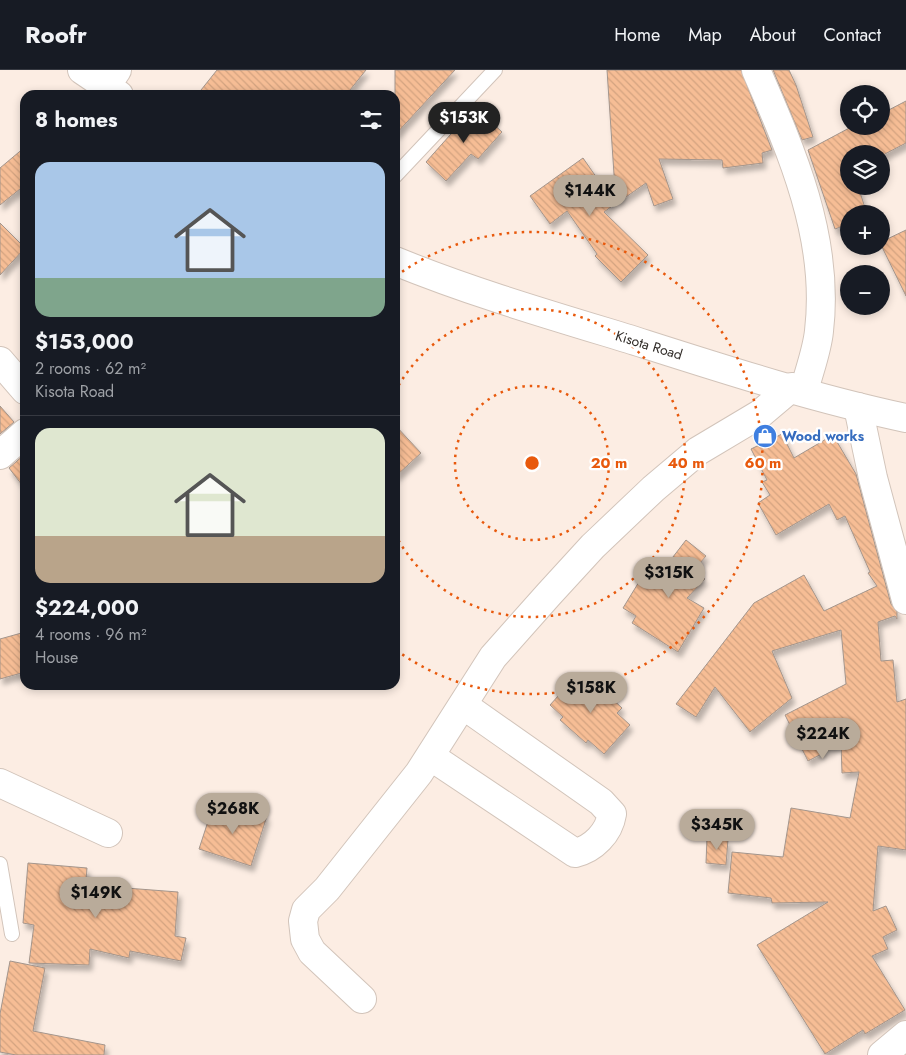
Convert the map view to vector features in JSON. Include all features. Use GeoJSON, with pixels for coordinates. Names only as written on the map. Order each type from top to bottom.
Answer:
{"type":"FeatureCollection","features":[{"type":"Feature","properties":{"kind":"street"},"geometry":{"type":"LineString","coordinates":[[82,70],[114,84]]}},
{"type":"Feature","properties":{"kind":"street"},"geometry":{"type":"LineString","coordinates":[[362,999],[312,952],[305,939],[304,916],[306,910],[327,889],[430,756],[493,657],[593,546],[653,489],[698,451],[798,389],[819,332],[820,283],[809,208],[791,151],[756,70]]}},
{"type":"Feature","properties":{"kind":"street","name":"Kisota Road"},"geometry":{"type":"LineString","coordinates":[[400,262],[425,273],[565,319],[858,408],[906,418]]}},
{"type":"Feature","properties":{"kind":"street"},"geometry":{"type":"LineString","coordinates":[[0,361],[20,384]]}},
{"type":"Feature","properties":{"kind":"street"},"geometry":{"type":"LineString","coordinates":[[858,408],[873,478],[906,600]]}},
{"type":"Feature","properties":{"kind":"street"},"geometry":{"type":"LineString","coordinates":[[0,455],[20,437]]}},
{"type":"Feature","properties":{"kind":"street"},"geometry":{"type":"LineString","coordinates":[[430,756],[574,854],[594,846],[611,823],[612,814],[601,802],[463,705]]}},
{"type":"Feature","properties":{"kind":"street"},"geometry":{"type":"LineString","coordinates":[[0,782],[108,833]]}},
{"type":"Feature","properties":{"kind":"street"},"geometry":{"type":"LineString","coordinates":[[882,1055],[906,1035]]}},
{"type":"Feature","properties":{"kind":"lane"},"geometry":{"type":"LineString","coordinates":[[400,171],[495,70]]}},
{"type":"Feature","properties":{"kind":"lane"},"geometry":{"type":"LineString","coordinates":[[0,864],[12,934]]}},
{"type":"Feature","properties":{"kind":"building"},"geometry":{"type":"Polygon","coordinates":[[[217,70],[366,70],[350,90],[201,90],[217,70]]]}},
{"type":"Feature","properties":{"kind":"building"},"geometry":{"type":"Polygon","coordinates":[[[395,70],[455,70],[400,130],[400,90],[395,90],[395,70]]]}},
{"type":"Feature","properties":{"kind":"building"},"geometry":{"type":"Polygon","coordinates":[[[607,70],[741,70],[772,150],[762,153],[763,163],[723,168],[722,160],[659,159],[673,199],[654,206],[646,183],[616,204],[607,70]]]}},
{"type":"Feature","properties":{"kind":"building"},"geometry":{"type":"Polygon","coordinates":[[[773,70],[789,70],[796,85],[813,137],[802,140],[773,70]]]}},
{"type":"Feature","properties":{"kind":"building"},"geometry":{"type":"Polygon","coordinates":[[[906,101],[906,143],[890,151],[890,145],[840,145],[840,195],[861,195],[864,205],[840,205],[840,227],[835,229],[808,150],[840,133],[840,135],[890,135],[890,109],[906,101]]]}},
{"type":"Feature","properties":{"kind":"building"},"geometry":{"type":"Polygon","coordinates":[[[475,107],[502,132],[478,159],[471,154],[446,181],[426,162],[475,107]]]}},
{"type":"Feature","properties":{"kind":"building"},"geometry":{"type":"Polygon","coordinates":[[[20,151],[20,189],[0,205],[0,168],[20,151]]]}},
{"type":"Feature","properties":{"kind":"building"},"geometry":{"type":"Polygon","coordinates":[[[583,158],[615,204],[604,212],[648,255],[621,282],[595,256],[597,254],[567,211],[550,224],[530,196],[583,158]]]}},
{"type":"Feature","properties":{"kind":"building"},"geometry":{"type":"Polygon","coordinates":[[[0,223],[20,243],[20,253],[0,275],[0,223]]]}},
{"type":"Feature","properties":{"kind":"building"},"geometry":{"type":"Polygon","coordinates":[[[906,230],[906,296],[886,255],[890,255],[890,238],[906,230]]]}},
{"type":"Feature","properties":{"kind":"building"},"geometry":{"type":"Polygon","coordinates":[[[0,406],[14,422],[0,434],[0,406]]]}},
{"type":"Feature","properties":{"kind":"building"},"geometry":{"type":"Polygon","coordinates":[[[400,430],[421,453],[400,472],[400,430]]]}},
{"type":"Feature","properties":{"kind":"building"},"geometry":{"type":"Polygon","coordinates":[[[782,434],[794,458],[833,435],[856,474],[891,604],[897,612],[897,619],[895,616],[878,622],[881,661],[893,660],[897,702],[906,699],[906,850],[878,846],[873,911],[886,906],[897,930],[883,937],[888,949],[872,956],[905,1010],[865,1034],[863,1030],[825,1054],[757,945],[828,902],[772,903],[771,898],[728,893],[732,852],[783,857],[791,808],[850,818],[859,772],[842,773],[841,744],[808,761],[785,715],[846,684],[841,630],[772,651],[792,698],[750,732],[715,687],[696,717],[676,704],[754,603],[804,575],[824,611],[877,586],[868,573],[870,572],[845,516],[837,520],[829,504],[776,535],[758,503],[770,495],[762,482],[767,480],[751,449],[782,434]]]}},
{"type":"Feature","properties":{"kind":"building"},"geometry":{"type":"Polygon","coordinates":[[[20,458],[20,482],[9,468],[20,458]]]}},
{"type":"Feature","properties":{"kind":"building"},"geometry":{"type":"Polygon","coordinates":[[[686,540],[706,556],[695,569],[705,579],[687,598],[704,608],[678,652],[632,623],[636,616],[623,608],[645,572],[656,579],[686,540]]]}},
{"type":"Feature","properties":{"kind":"building"},"geometry":{"type":"Polygon","coordinates":[[[20,633],[20,673],[0,679],[0,639],[20,633]]]}},
{"type":"Feature","properties":{"kind":"building"},"geometry":{"type":"Polygon","coordinates":[[[576,676],[588,687],[593,681],[622,708],[617,713],[630,725],[604,754],[588,740],[586,743],[560,720],[563,717],[550,705],[576,676]]]}},
{"type":"Feature","properties":{"kind":"building"},"geometry":{"type":"Polygon","coordinates":[[[213,806],[240,815],[242,808],[267,816],[251,866],[199,849],[213,806]]]}},
{"type":"Feature","properties":{"kind":"building"},"geometry":{"type":"Polygon","coordinates":[[[707,838],[728,840],[726,865],[706,863],[707,838]]]}},
{"type":"Feature","properties":{"kind":"building"},"geometry":{"type":"Polygon","coordinates":[[[28,863],[87,868],[85,894],[126,900],[126,888],[178,892],[175,936],[186,938],[181,961],[130,951],[129,958],[90,949],[89,965],[29,963],[34,925],[23,923],[28,863]]]}},
{"type":"Feature","properties":{"kind":"building"},"geometry":{"type":"Polygon","coordinates":[[[10,961],[45,968],[33,1031],[105,1045],[104,1055],[16,1055],[0,1052],[0,1014],[10,961]]]}},
{"type":"Feature","properties":{"kind":"place","name":"Wood works"},"geometry":{"type":"Point","coordinates":[765,436]}}]}
